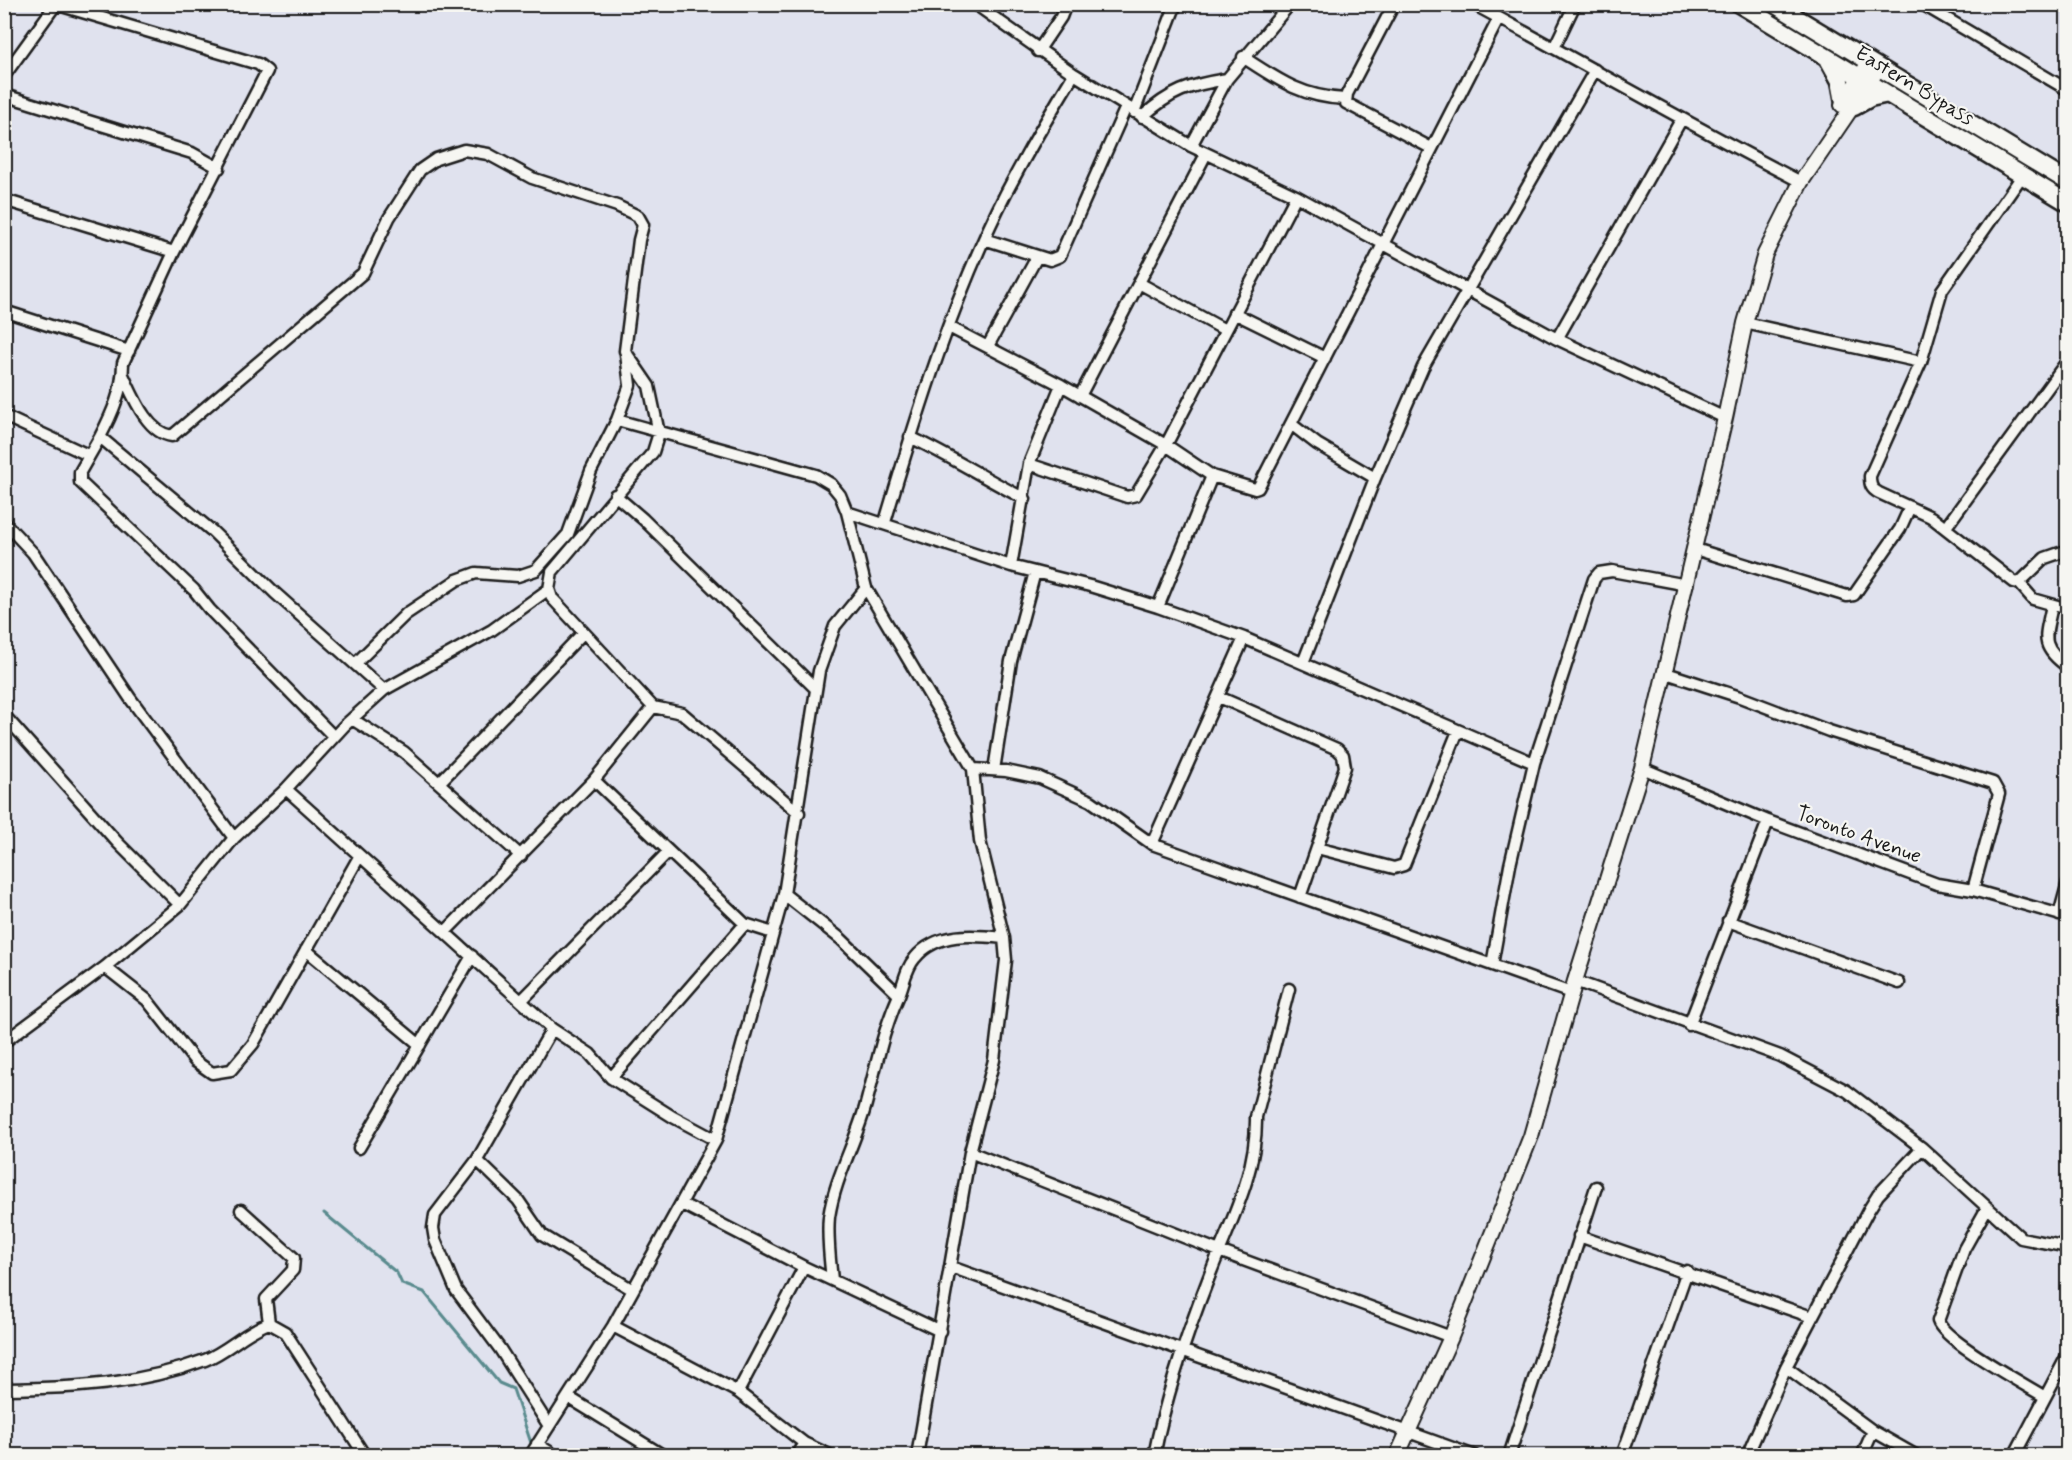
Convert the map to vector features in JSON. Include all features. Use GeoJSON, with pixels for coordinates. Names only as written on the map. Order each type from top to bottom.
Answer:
{"type":"FeatureCollection","features":[{"type":"Feature","properties":{"kind":"main road","name":"Eastern Bypass"},"geometry":{"type":"LineString","coordinates":[[1739,4],[1828,60],[1869,73],[1888,94],[2067,203]]}},
{"type":"Feature","properties":{"kind":"main road","name":"Eastern Bypass"},"geometry":{"type":"LineString","coordinates":[[1785,8],[1869,73],[2067,182]]}},
{"type":"Feature","properties":{"kind":"main road"},"geometry":{"type":"LineString","coordinates":[[1828,60],[1840,81],[1849,105],[1888,94]]}},
{"type":"Feature","properties":{"kind":"street"},"geometry":{"type":"LineString","coordinates":[[975,4],[1038,51],[1191,146],[1296,196],[1384,242],[1557,339],[1725,418]]}},
{"type":"Feature","properties":{"kind":"street"},"geometry":{"type":"LineString","coordinates":[[1038,51],[1061,17],[1066,4]]}},
{"type":"Feature","properties":{"kind":"street"},"geometry":{"type":"LineString","coordinates":[[984,239],[1037,256],[1055,260],[1060,256],[1134,112],[1176,4]]}},
{"type":"Feature","properties":{"kind":"street"},"geometry":{"type":"LineString","coordinates":[[1191,146],[1227,79],[1243,57],[1290,4]]}},
{"type":"Feature","properties":{"kind":"street"},"geometry":{"type":"LineString","coordinates":[[1345,99],[1394,4]]}},
{"type":"Feature","properties":{"kind":"street"},"geometry":{"type":"LineString","coordinates":[[1473,4],[1681,120],[1801,182]]}},
{"type":"Feature","properties":{"kind":"street"},"geometry":{"type":"LineString","coordinates":[[1554,48],[1575,4]]}},
{"type":"Feature","properties":{"kind":"street"},"geometry":{"type":"LineString","coordinates":[[1922,4],[2067,90]]}},
{"type":"Feature","properties":{"kind":"street"},"geometry":{"type":"LineString","coordinates":[[4,76],[56,5],[258,64],[267,71],[174,252],[123,363],[123,375],[114,410],[80,472],[80,482],[194,590],[210,610],[334,736]]}},
{"type":"Feature","properties":{"kind":"street"},"geometry":{"type":"LineString","coordinates":[[949,327],[1080,396],[1166,445],[1212,476],[1258,488],[1498,18]]}},
{"type":"Feature","properties":{"kind":"street"},"geometry":{"type":"LineString","coordinates":[[1243,57],[1291,88],[1322,98],[1345,99]]}},
{"type":"Feature","properties":{"kind":"street"},"geometry":{"type":"LineString","coordinates":[[1303,663],[1375,478],[1423,367],[1466,288],[1594,70]]}},
{"type":"Feature","properties":{"kind":"street"},"geometry":{"type":"LineString","coordinates":[[1397,1455],[1451,1337],[1531,1136],[1573,987],[1642,768],[1687,585],[1744,323],[1765,254],[1801,182],[1869,73]]}},
{"type":"Feature","properties":{"kind":"street"},"geometry":{"type":"LineString","coordinates":[[885,522],[910,437],[949,327],[984,239],[1006,193],[1074,74]]}},
{"type":"Feature","properties":{"kind":"street"},"geometry":{"type":"LineString","coordinates":[[1134,112],[1193,85],[1227,79]]}},
{"type":"Feature","properties":{"kind":"street"},"geometry":{"type":"LineString","coordinates":[[4,95],[192,153],[219,168]]}},
{"type":"Feature","properties":{"kind":"street"},"geometry":{"type":"LineString","coordinates":[[1345,99],[1350,107],[1431,148]]}},
{"type":"Feature","properties":{"kind":"street"},"geometry":{"type":"LineString","coordinates":[[1557,339],[1681,120]]}},
{"type":"Feature","properties":{"kind":"street"},"geometry":{"type":"LineString","coordinates":[[123,375],[137,402],[158,432],[172,436],[363,273],[389,218],[420,170],[436,159],[464,150],[488,154],[532,178],[617,206],[638,216],[643,225],[639,240],[625,351],[630,385],[617,420],[591,471],[568,534],[536,570],[518,576],[476,573],[457,580],[406,614],[355,664]]}},
{"type":"Feature","properties":{"kind":"street"},"geometry":{"type":"LineString","coordinates":[[1080,396],[1206,154]]}},
{"type":"Feature","properties":{"kind":"street"},"geometry":{"type":"LineString","coordinates":[[2022,176],[1942,290],[1921,362],[1870,476],[1872,489],[1946,527],[2010,580],[2019,583],[2033,599],[2067,609]]}},
{"type":"Feature","properties":{"kind":"street"},"geometry":{"type":"LineString","coordinates":[[1029,464],[1132,497],[1140,490],[1166,445],[1296,196]]}},
{"type":"Feature","properties":{"kind":"street"},"geometry":{"type":"LineString","coordinates":[[4,200],[174,252]]}},
{"type":"Feature","properties":{"kind":"street"},"geometry":{"type":"LineString","coordinates":[[988,346],[1037,256]]}},
{"type":"Feature","properties":{"kind":"street"},"geometry":{"type":"LineString","coordinates":[[1138,283],[1225,330]]}},
{"type":"Feature","properties":{"kind":"street"},"geometry":{"type":"LineString","coordinates":[[4,311],[129,351]]}},
{"type":"Feature","properties":{"kind":"street"},"geometry":{"type":"LineString","coordinates":[[1234,313],[1325,358]]}},
{"type":"Feature","properties":{"kind":"street"},"geometry":{"type":"LineString","coordinates":[[1744,323],[1921,362]]}},
{"type":"Feature","properties":{"kind":"street"},"geometry":{"type":"LineString","coordinates":[[625,351],[649,386],[659,433],[653,452],[552,572],[549,589],[552,598],[653,706],[682,713],[798,813]]}},
{"type":"Feature","properties":{"kind":"street"},"geometry":{"type":"LineString","coordinates":[[1946,527],[2067,360]]}},
{"type":"Feature","properties":{"kind":"street"},"geometry":{"type":"LineString","coordinates":[[1011,566],[1025,499],[1029,464],[1061,386]]}},
{"type":"Feature","properties":{"kind":"street"},"geometry":{"type":"LineString","coordinates":[[4,416],[88,456]]}},
{"type":"Feature","properties":{"kind":"street"},"geometry":{"type":"LineString","coordinates":[[617,420],[816,475],[831,484],[840,495],[847,512],[866,588],[973,769],[980,841],[1004,938],[1006,960],[994,1060],[970,1152],[917,1455]]}},
{"type":"Feature","properties":{"kind":"street"},"geometry":{"type":"LineString","coordinates":[[1291,424],[1317,444],[1375,478]]}},
{"type":"Feature","properties":{"kind":"street"},"geometry":{"type":"LineString","coordinates":[[100,437],[212,531],[275,593],[384,690]]}},
{"type":"Feature","properties":{"kind":"street"},"geometry":{"type":"LineString","coordinates":[[910,437],[968,466],[990,481],[1025,499]]}},
{"type":"Feature","properties":{"kind":"street"},"geometry":{"type":"LineString","coordinates":[[1158,607],[1212,476]]}},
{"type":"Feature","properties":{"kind":"street"},"geometry":{"type":"LineString","coordinates":[[615,495],[643,519],[816,689]]}},
{"type":"Feature","properties":{"kind":"street"},"geometry":{"type":"LineString","coordinates":[[1695,549],[1847,596],[1854,595],[1900,529],[1910,507]]}},
{"type":"Feature","properties":{"kind":"street"},"geometry":{"type":"LineString","coordinates":[[847,512],[885,522],[1011,566],[1158,607],[1244,638],[1534,763]]}},
{"type":"Feature","properties":{"kind":"street"},"geometry":{"type":"LineString","coordinates":[[4,522],[33,553],[130,698],[234,838]]}},
{"type":"Feature","properties":{"kind":"street"},"geometry":{"type":"LineString","coordinates":[[2019,583],[2045,558],[2067,550]]}},
{"type":"Feature","properties":{"kind":"street"},"geometry":{"type":"LineString","coordinates":[[1492,965],[1510,865],[1534,763],[1594,579],[1599,573],[1612,571],[1687,585]]}},
{"type":"Feature","properties":{"kind":"street"},"geometry":{"type":"LineString","coordinates":[[994,770],[1011,661],[1035,572]]}},
{"type":"Feature","properties":{"kind":"street"},"geometry":{"type":"LineString","coordinates":[[556,1455],[534,1449],[613,1326],[716,1140],[784,894],[816,689],[829,638],[835,626],[866,588]]}},
{"type":"Feature","properties":{"kind":"street"},"geometry":{"type":"LineString","coordinates":[[4,1042],[105,967],[180,905],[234,838],[286,789],[334,736],[384,690],[492,630],[549,589]]}},
{"type":"Feature","properties":{"kind":"street"},"geometry":{"type":"LineString","coordinates":[[2052,604],[2045,641],[2053,656],[2067,667]]}},
{"type":"Feature","properties":{"kind":"street"},"geometry":{"type":"LineString","coordinates":[[439,783],[584,633]]}},
{"type":"Feature","properties":{"kind":"street"},"geometry":{"type":"LineString","coordinates":[[1152,844],[1244,638]]}},
{"type":"Feature","properties":{"kind":"street"},"geometry":{"type":"LineString","coordinates":[[1666,673],[1740,697],[1829,731],[1993,783],[1999,794],[1973,890]]}},
{"type":"Feature","properties":{"kind":"street"},"geometry":{"type":"LineString","coordinates":[[1219,697],[1337,749],[1343,755],[1345,767],[1300,897]]}},
{"type":"Feature","properties":{"kind":"street"},"geometry":{"type":"LineString","coordinates":[[445,932],[594,780],[653,706]]}},
{"type":"Feature","properties":{"kind":"street"},"geometry":{"type":"LineString","coordinates":[[4,715],[117,842],[180,905]]}},
{"type":"Feature","properties":{"kind":"street"},"geometry":{"type":"LineString","coordinates":[[352,719],[404,752],[521,856]]}},
{"type":"Feature","properties":{"kind":"street"},"geometry":{"type":"LineString","coordinates":[[1317,849],[1394,868],[1404,865],[1458,730]]}},
{"type":"Feature","properties":{"kind":"street","name":"Toronto Avenue"},"geometry":{"type":"LineString","coordinates":[[1642,768],[1768,821],[1937,884],[1973,890],[2063,916]]}},
{"type":"Feature","properties":{"kind":"street"},"geometry":{"type":"LineString","coordinates":[[973,769],[994,770],[1040,778],[1073,792],[1152,844],[1492,965],[1573,987],[1780,1056],[1847,1090],[1922,1148],[2021,1238],[2067,1247]]}},
{"type":"Feature","properties":{"kind":"street"},"geometry":{"type":"LineString","coordinates":[[594,780],[745,924],[773,933]]}},
{"type":"Feature","properties":{"kind":"street"},"geometry":{"type":"LineString","coordinates":[[286,789],[359,857],[523,999],[552,1029],[590,1054],[611,1078],[673,1117],[716,1140]]}},
{"type":"Feature","properties":{"kind":"street"},"geometry":{"type":"LineString","coordinates":[[1689,1025],[1768,821]]}},
{"type":"Feature","properties":{"kind":"street"},"geometry":{"type":"LineString","coordinates":[[523,999],[668,852]]}},
{"type":"Feature","properties":{"kind":"street"},"geometry":{"type":"LineString","coordinates":[[105,967],[147,1000],[195,1061],[212,1073],[231,1070],[253,1044],[359,857]]}},
{"type":"Feature","properties":{"kind":"street"},"geometry":{"type":"LineString","coordinates":[[2063,916],[2067,882]]}},
{"type":"Feature","properties":{"kind":"street"},"geometry":{"type":"LineString","coordinates":[[784,894],[841,939],[899,995]]}},
{"type":"Feature","properties":{"kind":"street"},"geometry":{"type":"LineString","coordinates":[[1728,921],[1899,983]]}},
{"type":"Feature","properties":{"kind":"street"},"geometry":{"type":"LineString","coordinates":[[611,1078],[745,924]]}},
{"type":"Feature","properties":{"kind":"street"},"geometry":{"type":"LineString","coordinates":[[832,1280],[829,1229],[833,1198],[866,1106],[886,1024],[915,958],[944,938],[968,935],[1004,938]]}},
{"type":"Feature","properties":{"kind":"street"},"geometry":{"type":"LineString","coordinates":[[306,950],[420,1045]]}},
{"type":"Feature","properties":{"kind":"street"},"geometry":{"type":"LineString","coordinates":[[359,1148],[472,956]]}},
{"type":"Feature","properties":{"kind":"street"},"geometry":{"type":"LineString","coordinates":[[1154,1455],[1181,1349],[1250,1177],[1257,1135],[1256,1117],[1289,989]]}},
{"type":"Feature","properties":{"kind":"street"},"geometry":{"type":"LineString","coordinates":[[549,1426],[500,1349],[456,1290],[435,1240],[435,1215],[477,1160],[552,1029]]}},
{"type":"Feature","properties":{"kind":"street"},"geometry":{"type":"LineString","coordinates":[[1747,1455],[1786,1367],[1878,1195],[1922,1148]]}},
{"type":"Feature","properties":{"kind":"street"},"geometry":{"type":"LineString","coordinates":[[970,1152],[1219,1251],[1451,1337]]}},
{"type":"Feature","properties":{"kind":"street"},"geometry":{"type":"LineString","coordinates":[[477,1160],[518,1200],[542,1235],[633,1290]]}},
{"type":"Feature","properties":{"kind":"street"},"geometry":{"type":"LineString","coordinates":[[1509,1455],[1596,1187]]}},
{"type":"Feature","properties":{"kind":"street"},"geometry":{"type":"LineString","coordinates":[[682,1204],[804,1267],[940,1331]]}},
{"type":"Feature","properties":{"kind":"street"},"geometry":{"type":"LineString","coordinates":[[1987,1208],[1964,1249],[1938,1321],[1944,1331],[1980,1357],[2045,1397]]}},
{"type":"Feature","properties":{"kind":"street"},"geometry":{"type":"LineString","coordinates":[[240,1210],[294,1258],[293,1270],[266,1299],[269,1323]]}},
{"type":"Feature","properties":{"kind":"street"},"geometry":{"type":"LineString","coordinates":[[1579,1236],[1687,1271],[1812,1317]]}},
{"type":"Feature","properties":{"kind":"street"},"geometry":{"type":"LineString","coordinates":[[738,1392],[804,1267]]}},
{"type":"Feature","properties":{"kind":"street"},"geometry":{"type":"LineString","coordinates":[[951,1267],[1475,1455]]}},
{"type":"Feature","properties":{"kind":"street"},"geometry":{"type":"LineString","coordinates":[[1622,1455],[1687,1271]]}},
{"type":"Feature","properties":{"kind":"street"},"geometry":{"type":"LineString","coordinates":[[4,1389],[101,1386],[158,1375],[208,1359],[269,1323]]}},
{"type":"Feature","properties":{"kind":"street"},"geometry":{"type":"LineString","coordinates":[[269,1323],[285,1332],[364,1455]]}},
{"type":"Feature","properties":{"kind":"street"},"geometry":{"type":"LineString","coordinates":[[613,1326],[738,1392],[804,1443],[832,1455]]}},
{"type":"Feature","properties":{"kind":"street"},"geometry":{"type":"LineString","coordinates":[[2014,1455],[2067,1354]]}},
{"type":"Feature","properties":{"kind":"street"},"geometry":{"type":"LineString","coordinates":[[1786,1367],[1873,1431],[1917,1455]]}},
{"type":"Feature","properties":{"kind":"street"},"geometry":{"type":"LineString","coordinates":[[568,1396],[664,1455]]}},
{"type":"Feature","properties":{"kind":"street"},"geometry":{"type":"LineString","coordinates":[[1862,1455],[1873,1431]]}},
{"type":"Feature","properties":{"kind":"street"},"geometry":{"type":"LineString","coordinates":[[796,1455],[804,1443]]}},
{"type":"Feature","properties":{"kind":"waterway"},"geometry":{"type":"LineString","coordinates":[[324,1213],[397,1273],[402,1284],[424,1292],[499,1383],[513,1389],[532,1446]]}}]}
